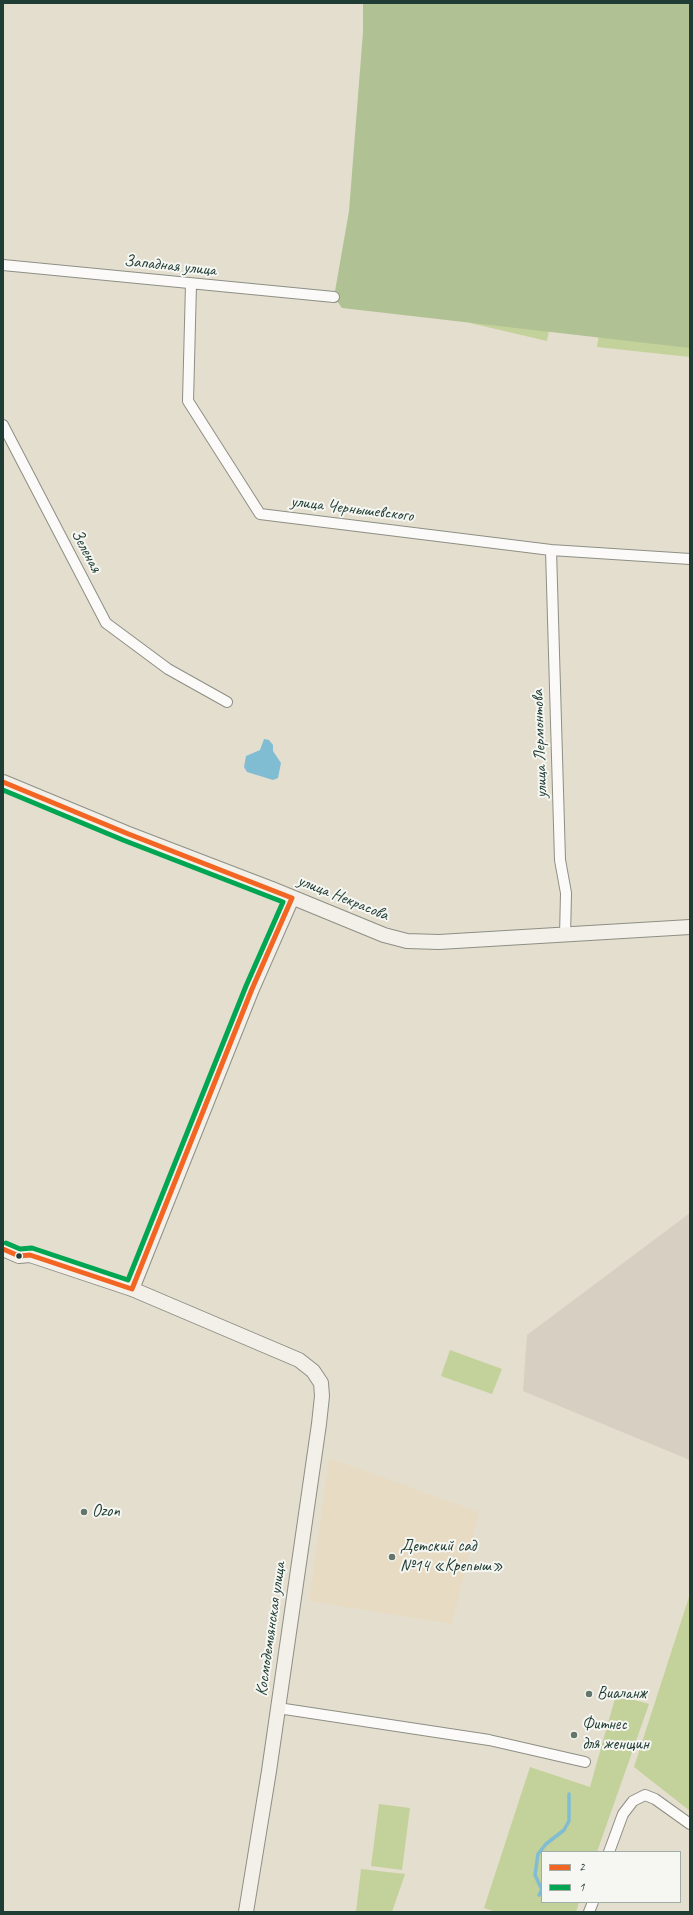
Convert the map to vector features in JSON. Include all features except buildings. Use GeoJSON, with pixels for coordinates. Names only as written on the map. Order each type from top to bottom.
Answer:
{"type":"FeatureCollection","features":[{"type":"Feature","properties":{"kind":"street","name":"Западная улица"},"geometry":{"type":"LineString","coordinates":[[3,264],[191,284],[334,297]]}},
{"type":"Feature","properties":{"kind":"street","name":"улица Чернышевского"},"geometry":{"type":"LineString","coordinates":[[191,284],[188,401],[260,514],[551,550],[690,560]]}},
{"type":"Feature","properties":{"kind":"street","name":"Зеленая"},"geometry":{"type":"LineString","coordinates":[[3,425],[106,623],[168,669],[227,702]]}},
{"type":"Feature","properties":{"kind":"street","name":"улица Лермонтова"},"geometry":{"type":"LineString","coordinates":[[551,550],[560,860],[566,893],[565,936]]}},
{"type":"Feature","properties":{"kind":"street","name":"улица Некрасова"},"geometry":{"type":"LineString","coordinates":[[3,782],[126,833],[384,935],[406,941],[439,942],[565,936],[690,927]]}},
{"type":"Feature","properties":{"kind":"street"},"geometry":{"type":"LineString","coordinates":[[132,1288],[252,989],[292,898]]}},
{"type":"Feature","properties":{"kind":"street","name":"Космодемьянская улица"},"geometry":{"type":"LineString","coordinates":[[3,1250],[19,1256],[30,1255],[132,1288],[299,1360],[313,1371],[321,1383],[322,1396],[278,1708],[246,1912]]}},
{"type":"Feature","properties":{"kind":"street"},"geometry":{"type":"LineString","coordinates":[[278,1708],[489,1740],[584,1762]]}},
{"type":"Feature","properties":{"kind":"street"},"geometry":{"type":"LineString","coordinates":[[609,1851],[623,1814],[633,1801],[645,1795],[655,1799],[690,1824]]}},
{"type":"Feature","properties":{"kind":"shaded area"},"geometry":{"type":"Polygon","coordinates":[[[690,1213],[690,1460],[523,1391],[527,1335],[690,1213]]]}},
{"type":"Feature","properties":{"kind":"shaded area","name":"Детский сад №14 «Крепыш»"},"geometry":{"type":"Polygon","coordinates":[[[329,1458],[479,1512],[452,1624],[309,1601],[329,1458]]]}},
{"type":"Feature","properties":{"kind":"green space"},"geometry":{"type":"Polygon","coordinates":[[[359,3],[690,3],[690,348],[342,308],[334,297],[349,211],[363,32],[363,4],[359,3]]]}},
{"type":"Feature","properties":{"kind":"green space"},"geometry":{"type":"Polygon","coordinates":[[[511,306],[551,319],[547,341],[470,323],[511,306]]]}},
{"type":"Feature","properties":{"kind":"green space"},"geometry":{"type":"Polygon","coordinates":[[[600,328],[690,330],[690,357],[597,347],[600,328]]]}},
{"type":"Feature","properties":{"kind":"green space"},"geometry":{"type":"Polygon","coordinates":[[[450,1350],[502,1369],[492,1394],[441,1376],[450,1350]]]}},
{"type":"Feature","properties":{"kind":"green space"},"geometry":{"type":"Polygon","coordinates":[[[690,1594],[690,1811],[634,1767],[690,1594]]]}},
{"type":"Feature","properties":{"kind":"green space"},"geometry":{"type":"Polygon","coordinates":[[[616,1695],[649,1704],[597,1851],[541,1851],[541,1903],[579,1903],[576,1912],[496,1912],[484,1908],[530,1767],[590,1787],[616,1695]]]}},
{"type":"Feature","properties":{"kind":"green space"},"geometry":{"type":"Polygon","coordinates":[[[379,1804],[410,1808],[402,1870],[371,1866],[379,1804]]]}},
{"type":"Feature","properties":{"kind":"green space"},"geometry":{"type":"Polygon","coordinates":[[[361,1869],[405,1874],[392,1912],[356,1912],[361,1869]]]}},
{"type":"Feature","properties":{"kind":"water"},"geometry":{"type":"Polygon","coordinates":[[[264,739],[269,740],[273,745],[273,751],[281,763],[278,778],[273,780],[247,772],[244,767],[246,756],[260,750],[264,739]]]}},
{"type":"Feature","properties":{"kind":"waterway"},"geometry":{"type":"LineString","coordinates":[[541,1888],[535,1875],[538,1854],[546,1844],[564,1830],[569,1821],[569,1794]]}},
{"type":"Feature","properties":{"kind":"transit line","name":"2"},"geometry":{"type":"LineString","coordinates":[[3,782],[126,833],[292,898]]}},
{"type":"Feature","properties":{"kind":"transit line","name":"1"},"geometry":{"type":"LineString","coordinates":[[3,790],[123,840],[283,902],[246,986],[128,1280],[32,1248],[20,1249],[6,1243]]}},
{"type":"Feature","properties":{"kind":"transit line","name":"2"},"geometry":{"type":"LineString","coordinates":[[132,1289],[252,989],[292,898]]}},
{"type":"Feature","properties":{"kind":"transit line","name":"2"},"geometry":{"type":"LineString","coordinates":[[3,1249],[19,1256],[30,1255],[132,1289]]}},
{"type":"Feature","properties":{"kind":"place","name":"Ozon"},"geometry":{"type":"Point","coordinates":[84,1512]}},
{"type":"Feature","properties":{"kind":"place","name":"Детский сад №14 «Крепыш»"},"geometry":{"type":"Point","coordinates":[392,1557]}},
{"type":"Feature","properties":{"kind":"place","name":"Виаланж"},"geometry":{"type":"Point","coordinates":[589,1694]}},
{"type":"Feature","properties":{"kind":"place","name":"Фитнес для женщин"},"geometry":{"type":"Point","coordinates":[574,1735]}}]}
